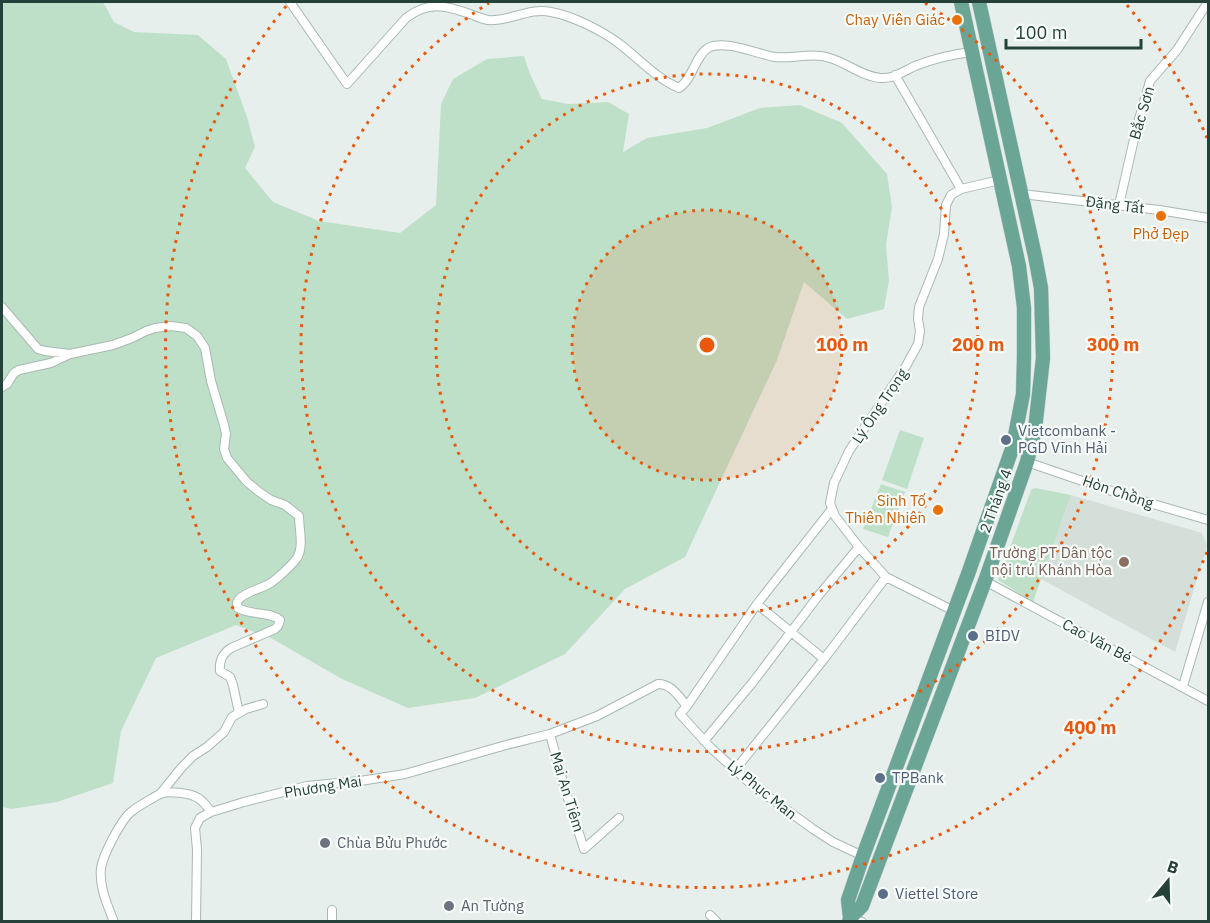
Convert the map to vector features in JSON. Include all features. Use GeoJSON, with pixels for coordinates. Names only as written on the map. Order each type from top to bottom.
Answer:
{"type":"FeatureCollection","features":[{"type":"Feature","properties":{"kind":"main road","name":"2 Tháng 4"},"geometry":{"type":"LineString","coordinates":[[854,920],[848,900],[1013,446],[1023,394],[1024,308],[1019,266],[961,2]]}},
{"type":"Feature","properties":{"kind":"main road","name":"2 Tháng 4"},"geometry":{"type":"LineString","coordinates":[[854,920],[862,906],[985,581],[1028,462],[1035,429],[1043,358],[1041,288],[979,2]]}},
{"type":"Feature","properties":{"kind":"main road"},"geometry":{"type":"LineString","coordinates":[[1005,197],[1022,194]]}},
{"type":"Feature","properties":{"kind":"main road"},"geometry":{"type":"LineString","coordinates":[[1013,446],[1028,462]]}},
{"type":"Feature","properties":{"kind":"street"},"geometry":{"type":"LineString","coordinates":[[290,2],[347,84],[406,18],[413,12],[429,6],[450,7],[487,20],[539,10],[557,13],[581,22],[613,39],[650,70],[679,88],[687,81],[702,53],[719,45],[775,57],[824,56],[870,76],[882,78],[952,54],[972,52]]}},
{"type":"Feature","properties":{"kind":"street","name":"Bắc Sơn"},"geometry":{"type":"LineString","coordinates":[[1119,205],[1150,81],[1177,50],[1209,2]]}},
{"type":"Feature","properties":{"kind":"street"},"geometry":{"type":"LineString","coordinates":[[895,75],[961,189],[1000,180]]}},
{"type":"Feature","properties":{"kind":"street","name":"Lý Ông Trọng"},"geometry":{"type":"LineString","coordinates":[[831,509],[834,483],[849,451],[906,366],[918,344],[919,307],[938,259],[944,234],[946,204],[951,195],[961,189]]}},
{"type":"Feature","properties":{"kind":"street","name":"Đặng Tất"},"geometry":{"type":"LineString","coordinates":[[1022,194],[1209,218]]}},
{"type":"Feature","properties":{"kind":"street"},"geometry":{"type":"LineString","coordinates":[[2,307],[38,349],[70,354]]}},
{"type":"Feature","properties":{"kind":"street"},"geometry":{"type":"LineString","coordinates":[[2,387],[19,370],[51,363],[70,354],[119,343],[155,328],[179,327],[192,332],[201,340],[205,348],[211,381],[226,434],[224,449],[227,458],[247,482],[258,491],[299,516],[300,549],[297,558],[270,584],[249,593],[237,602],[238,608],[249,613],[274,615],[280,620],[275,629],[245,641],[226,652],[221,658],[220,671],[230,677],[239,713]]}},
{"type":"Feature","properties":{"kind":"street","name":"Hòn Chồng"},"geometry":{"type":"LineString","coordinates":[[1028,462],[1128,497],[1209,520]]}},
{"type":"Feature","properties":{"kind":"street"},"geometry":{"type":"LineString","coordinates":[[687,706],[757,604],[831,509],[886,577],[954,611]]}},
{"type":"Feature","properties":{"kind":"street"},"geometry":{"type":"LineString","coordinates":[[704,741],[753,682],[819,595],[860,547]]}},
{"type":"Feature","properties":{"kind":"street"},"geometry":{"type":"LineString","coordinates":[[735,770],[886,577]]}},
{"type":"Feature","properties":{"kind":"street","name":"Cao Văn Bé"},"geometry":{"type":"LineString","coordinates":[[985,581],[1209,701]]}},
{"type":"Feature","properties":{"kind":"street"},"geometry":{"type":"LineString","coordinates":[[1183,686],[1209,602]]}},
{"type":"Feature","properties":{"kind":"street"},"geometry":{"type":"LineString","coordinates":[[757,604],[824,659]]}},
{"type":"Feature","properties":{"kind":"street","name":"Phương Mai"},"geometry":{"type":"LineString","coordinates":[[211,812],[307,786],[405,774],[550,734],[597,716],[658,684],[669,687],[687,706]]}},
{"type":"Feature","properties":{"kind":"street"},"geometry":{"type":"LineString","coordinates":[[114,921],[103,891],[101,872],[104,857],[123,821],[130,813],[161,793],[182,766],[224,732],[232,717],[262,704]]}},
{"type":"Feature","properties":{"kind":"street","name":"Lý Phục Man"},"geometry":{"type":"LineString","coordinates":[[687,706],[680,714],[735,770],[813,829],[833,842],[863,856]]}},
{"type":"Feature","properties":{"kind":"street","name":"Mai An Tiêm"},"geometry":{"type":"LineString","coordinates":[[550,734],[584,849],[619,818]]}},
{"type":"Feature","properties":{"kind":"street"},"geometry":{"type":"LineString","coordinates":[[161,793],[195,797],[204,801],[211,812],[200,818],[195,828],[196,921]]}},
{"type":"Feature","properties":{"kind":"street"},"geometry":{"type":"LineString","coordinates":[[332,910],[332,921]]}},
{"type":"Feature","properties":{"kind":"shaded area","name":"Trường PT Dân tộc nội trú Khánh Hòa"},"geometry":{"type":"Polygon","coordinates":[[[1071,495],[1202,533],[1207,546],[1175,652],[1041,579],[1071,495]]]}},
{"type":"Feature","properties":{"kind":"green space"},"geometry":{"type":"Polygon","coordinates":[[[2,2],[103,2],[114,22],[134,32],[198,35],[226,59],[255,147],[245,168],[273,202],[319,221],[400,233],[436,205],[441,104],[453,79],[487,59],[524,56],[542,99],[568,104],[608,102],[629,114],[623,152],[647,138],[707,128],[760,108],[800,105],[842,123],[887,174],[892,207],[886,245],[889,280],[884,309],[847,319],[804,282],[777,360],[685,557],[625,589],[565,654],[475,698],[408,708],[342,679],[271,638],[236,625],[156,658],[121,731],[113,783],[57,802],[11,809],[2,807],[2,2]]]}},
{"type":"Feature","properties":{"kind":"green space"},"geometry":{"type":"Polygon","coordinates":[[[900,430],[924,438],[907,489],[882,480],[900,430]]]}},
{"type":"Feature","properties":{"kind":"green space"},"geometry":{"type":"Polygon","coordinates":[[[881,484],[905,492],[888,537],[863,529],[881,484]]]}},
{"type":"Feature","properties":{"kind":"green space"},"geometry":{"type":"Polygon","coordinates":[[[1035,488],[1071,495],[1033,602],[998,580],[1031,490],[1035,488]]]}},
{"type":"Feature","properties":{"kind":"place","name":"Chay Viên Giác"},"geometry":{"type":"Point","coordinates":[957,20]}},
{"type":"Feature","properties":{"kind":"place","name":"Phở Đẹp"},"geometry":{"type":"Point","coordinates":[1161,216]}},
{"type":"Feature","properties":{"kind":"place","name":"Vietcombank - PGD Vĩnh Hải"},"geometry":{"type":"Point","coordinates":[1006,440]}},
{"type":"Feature","properties":{"kind":"place","name":"Sinh Tố Thiên Nhiên"},"geometry":{"type":"Point","coordinates":[938,510]}},
{"type":"Feature","properties":{"kind":"place","name":"Trường PT Dân tộc nội trú Khánh Hòa"},"geometry":{"type":"Point","coordinates":[1124,562]}},
{"type":"Feature","properties":{"kind":"place","name":"BIDV"},"geometry":{"type":"Point","coordinates":[973,636]}},
{"type":"Feature","properties":{"kind":"place","name":"TPBank"},"geometry":{"type":"Point","coordinates":[880,778]}},
{"type":"Feature","properties":{"kind":"place","name":"Chùa Bửu Phước"},"geometry":{"type":"Point","coordinates":[325,843]}},
{"type":"Feature","properties":{"kind":"place","name":"Viettel Store"},"geometry":{"type":"Point","coordinates":[883,894]}},
{"type":"Feature","properties":{"kind":"place","name":"An Tường"},"geometry":{"type":"Point","coordinates":[449,906]}}]}
